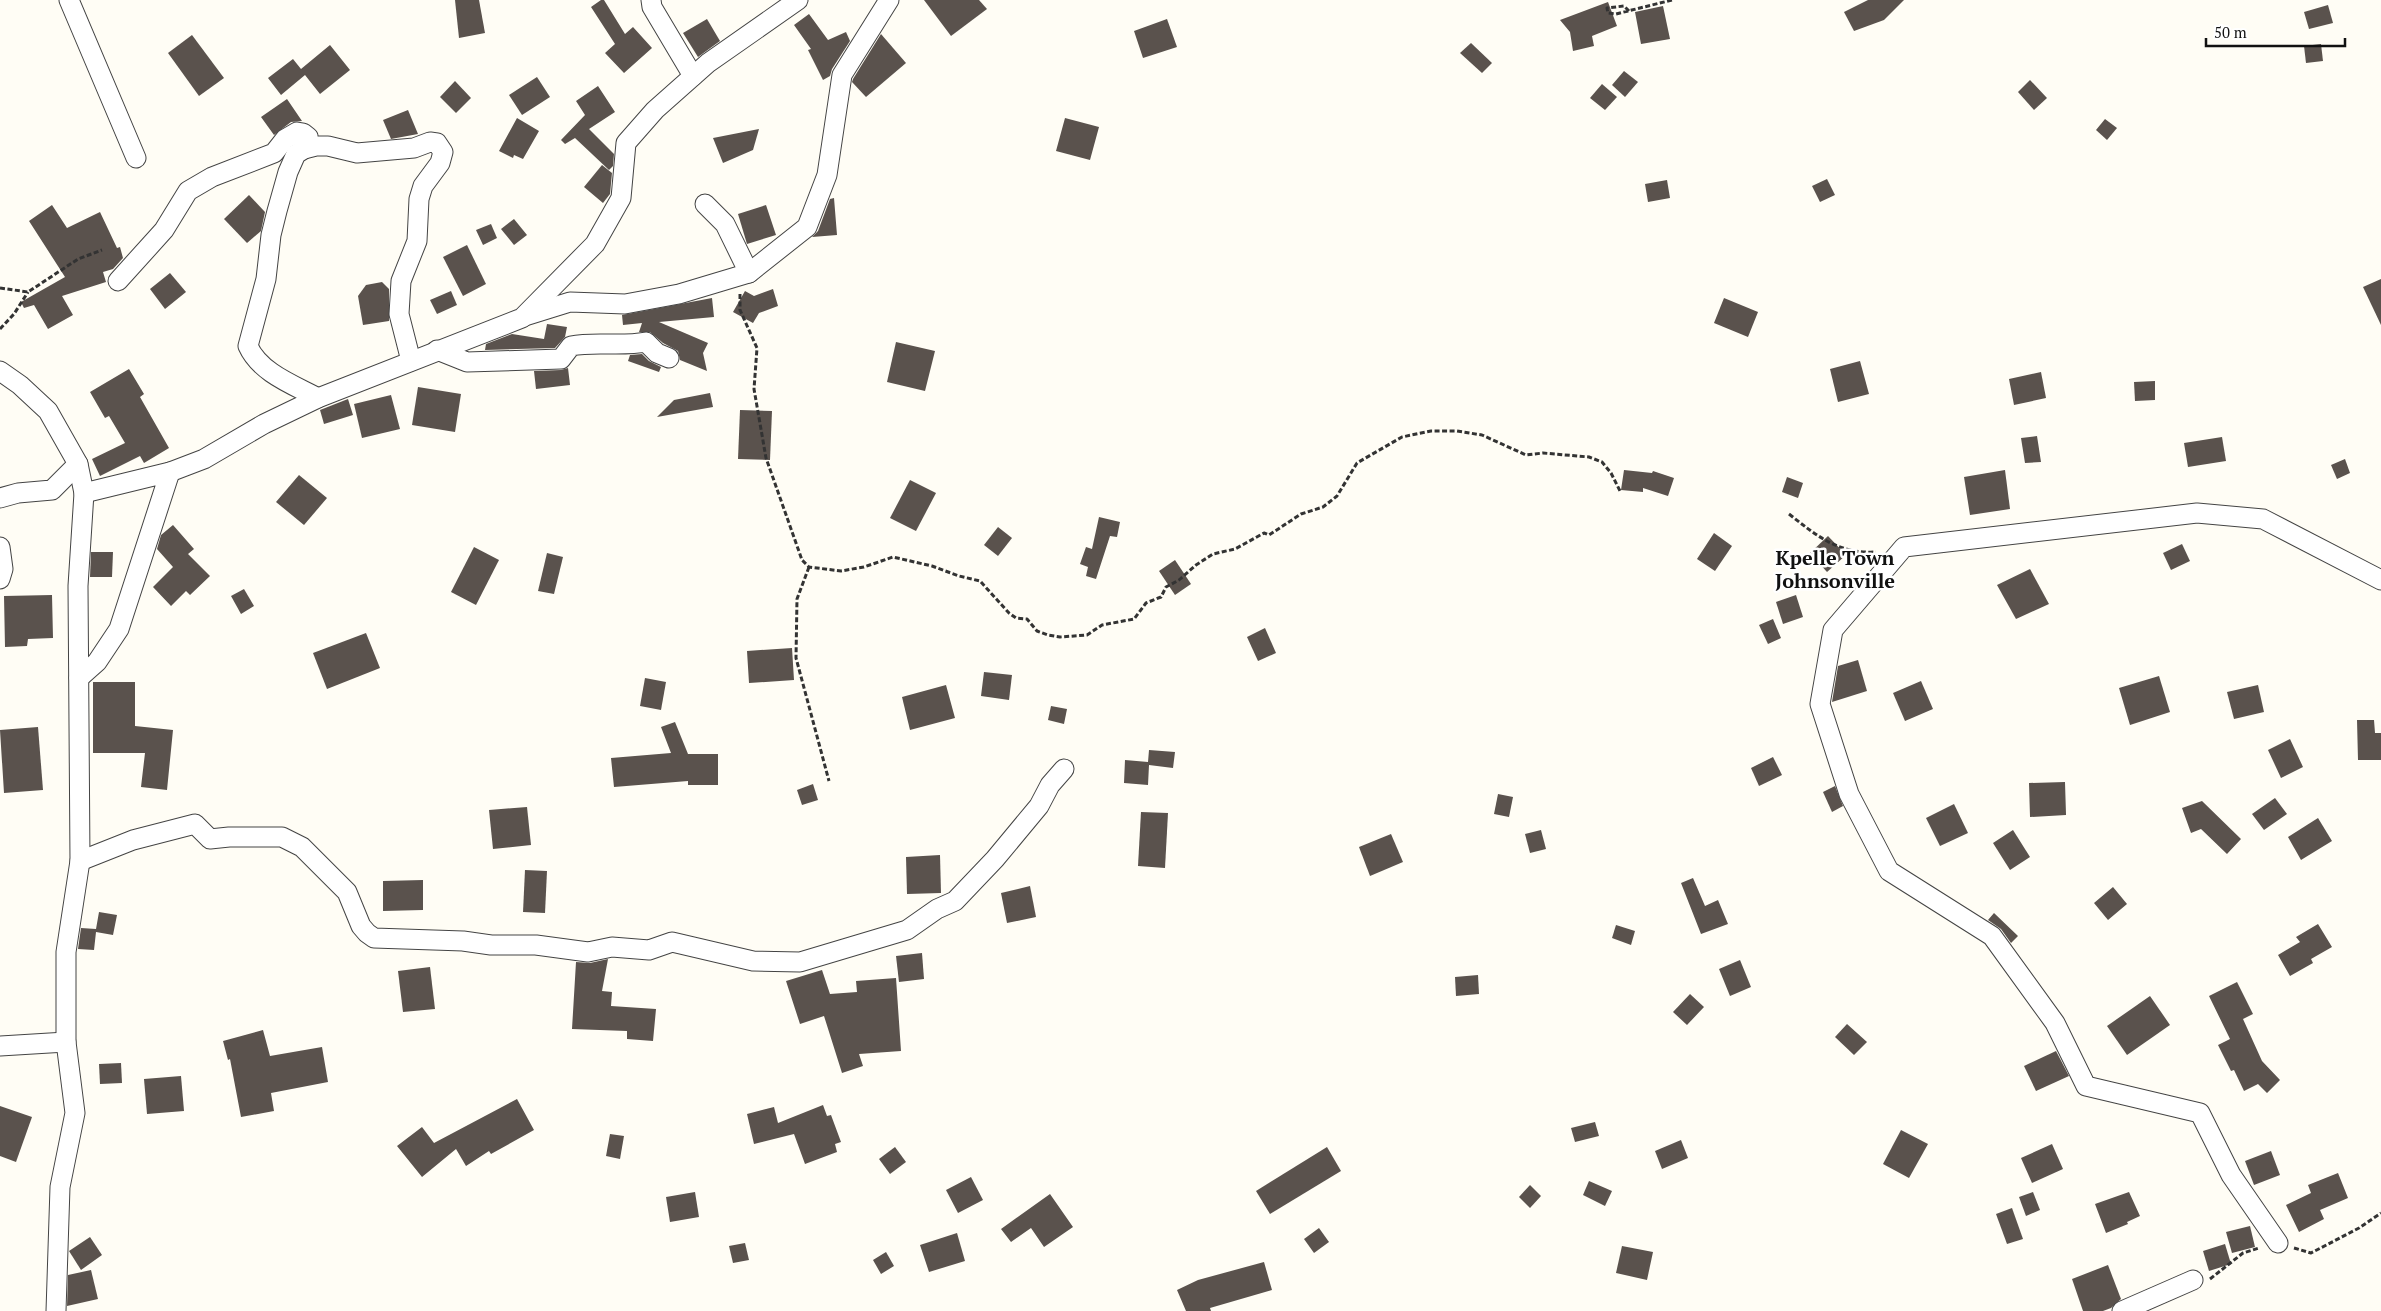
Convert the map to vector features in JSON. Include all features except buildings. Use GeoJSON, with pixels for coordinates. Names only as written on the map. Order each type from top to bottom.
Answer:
{"type":"FeatureCollection","features":[{"type":"Feature","properties":{"kind":"street"},"geometry":{"type":"LineString","coordinates":[[69,0],[136,158]]}},
{"type":"Feature","properties":{"kind":"street"},"geometry":{"type":"LineString","coordinates":[[651,0],[652,7],[693,76]]}},
{"type":"Feature","properties":{"kind":"street"},"geometry":{"type":"LineString","coordinates":[[522,318],[594,244],[621,198],[626,143],[655,110],[708,63],[798,0]]}},
{"type":"Feature","properties":{"kind":"street"},"geometry":{"type":"LineString","coordinates":[[84,493],[170,472],[204,459],[264,424],[318,398],[437,350],[570,302],[625,304],[679,294],[745,275],[807,227],[827,175],[842,74],[889,0]]}},
{"type":"Feature","properties":{"kind":"street"},"geometry":{"type":"LineString","coordinates":[[118,281],[164,230],[180,201],[188,191],[212,177],[274,153],[285,139],[297,132],[303,133],[308,137],[304,149]]}},
{"type":"Feature","properties":{"kind":"street"},"geometry":{"type":"LineString","coordinates":[[318,398],[273,373],[252,356],[248,346],[266,279],[271,235],[288,172],[296,154],[304,149],[328,146],[357,153],[414,148],[430,142],[437,144],[443,152],[440,163],[423,186],[419,199],[417,241],[401,281],[399,314],[410,361]]}},
{"type":"Feature","properties":{"kind":"street"},"geometry":{"type":"LineString","coordinates":[[705,204],[725,224],[745,275]]}},
{"type":"Feature","properties":{"kind":"street"},"geometry":{"type":"LineString","coordinates":[[437,350],[467,362],[561,359],[571,346],[588,343],[625,346],[646,342],[656,354],[669,358]]}},
{"type":"Feature","properties":{"kind":"street"},"geometry":{"type":"LineString","coordinates":[[0,371],[20,385],[48,411],[78,464],[84,493],[78,586],[80,861],[66,952],[66,1042],[75,1113],[60,1187],[56,1311]]}},
{"type":"Feature","properties":{"kind":"street"},"geometry":{"type":"LineString","coordinates":[[0,498],[18,493],[52,490],[78,464]]}},
{"type":"Feature","properties":{"kind":"street"},"geometry":{"type":"LineString","coordinates":[[79,678],[97,662],[119,630],[170,472]]}},
{"type":"Feature","properties":{"kind":"street"},"geometry":{"type":"LineString","coordinates":[[2278,1243],[2231,1175],[2200,1113],[2086,1086],[2055,1023],[1992,936],[1889,870],[1850,794],[1820,704],[1833,630],[1904,547],[2196,513],[2263,519],[2381,580]]}},
{"type":"Feature","properties":{"kind":"street"},"geometry":{"type":"LineString","coordinates":[[0,547],[4,569],[0,579]]}},
{"type":"Feature","properties":{"kind":"street"},"geometry":{"type":"LineString","coordinates":[[80,861],[133,840],[195,824],[210,839],[229,836],[282,837],[302,848],[348,892],[361,926],[374,938],[463,941],[491,945],[536,946],[588,952],[612,947],[649,950],[672,942],[753,961],[800,962],[907,930],[937,909],[955,901],[995,859],[1017,830],[1039,806],[1050,785],[1064,769]]}},
{"type":"Feature","properties":{"kind":"street"},"geometry":{"type":"LineString","coordinates":[[0,1046],[66,1042]]}},
{"type":"Feature","properties":{"kind":"street"},"geometry":{"type":"LineString","coordinates":[[2122,1311],[2193,1280]]}},
{"type":"Feature","properties":{"kind":"path"},"geometry":{"type":"LineString","coordinates":[[1629,10],[1624,6],[1607,8],[1608,13],[1616,14],[1672,0]]}},
{"type":"Feature","properties":{"kind":"path"},"geometry":{"type":"LineString","coordinates":[[0,329],[14,314],[28,292],[78,260],[102,250]]}},
{"type":"Feature","properties":{"kind":"path"},"geometry":{"type":"LineString","coordinates":[[745,275],[740,310],[757,348],[754,389],[766,458],[802,560],[809,567],[841,571],[864,566],[893,556],[912,560],[980,581],[1009,613],[1016,618],[1027,620],[1038,631],[1060,637],[1087,635],[1102,625],[1134,618],[1146,603],[1161,597],[1166,587],[1179,580],[1196,565],[1213,554],[1235,549],[1264,533],[1269,535],[1301,514],[1323,507],[1337,496],[1357,462],[1402,437],[1431,431],[1457,431],[1482,435],[1526,455],[1544,453],[1589,457],[1602,462],[1621,493]]}},
{"type":"Feature","properties":{"kind":"path"},"geometry":{"type":"LineString","coordinates":[[0,288],[28,292]]}},
{"type":"Feature","properties":{"kind":"path"},"geometry":{"type":"LineString","coordinates":[[1790,514],[1816,535],[1842,549],[1862,552],[1904,547]]}},
{"type":"Feature","properties":{"kind":"path"},"geometry":{"type":"LineString","coordinates":[[809,567],[797,599],[796,658],[829,781]]}},
{"type":"Feature","properties":{"kind":"path"},"geometry":{"type":"LineString","coordinates":[[2243,1252],[2278,1243],[2311,1253],[2359,1228],[2381,1213]]}},
{"type":"Feature","properties":{"kind":"district","name":"Kpelle Town Johnsonville"},"geometry":{"type":"Point","coordinates":[1835,570]}}]}
